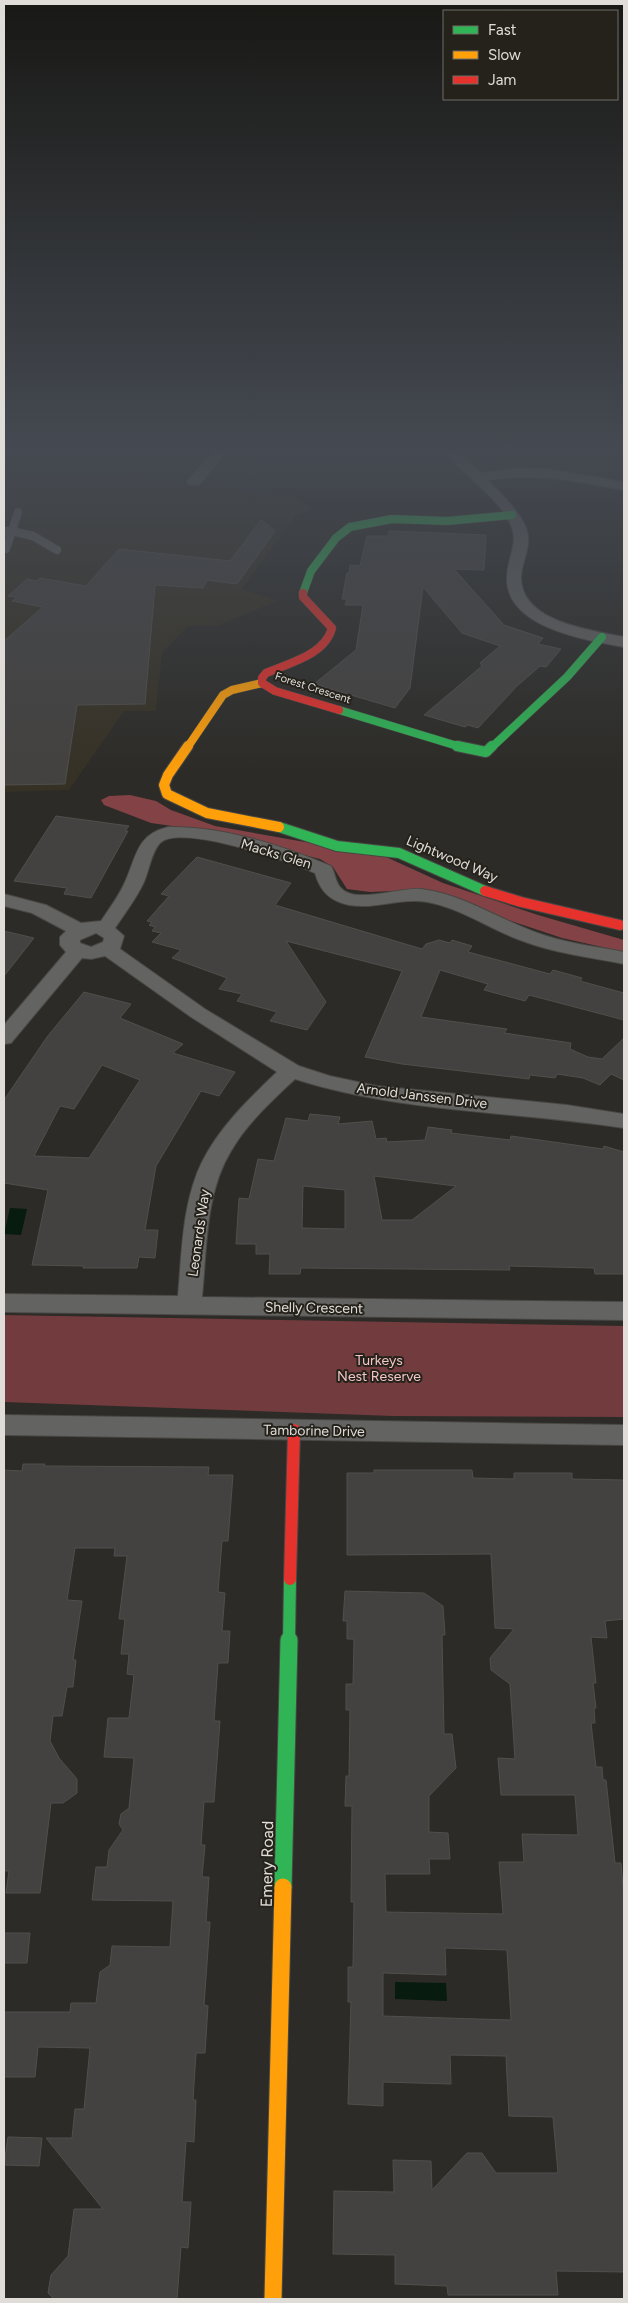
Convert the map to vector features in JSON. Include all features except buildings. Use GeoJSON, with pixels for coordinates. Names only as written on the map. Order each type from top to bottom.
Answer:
{"type":"FeatureCollection","features":[{"type":"Feature","properties":{"kind":"street","name":"Forest Crescent"},"geometry":{"type":"LineString","coordinates":[[322,558],[303,588],[303,597],[332,628],[332,635],[323,647],[266,673],[262,678],[262,683],[275,691],[455,746],[486,752],[567,677],[602,637]]}},
{"type":"Feature","properties":{"kind":"street"},"geometry":{"type":"LineString","coordinates":[[518,558],[514,588],[518,599],[527,609],[556,625],[624,642]]}},
{"type":"Feature","properties":{"kind":"street","name":"Lightwood Way"},"geometry":{"type":"LineString","coordinates":[[262,683],[232,690],[216,702],[168,775],[164,785],[167,794],[190,808],[216,817],[290,828],[336,846],[394,851],[422,861],[456,880],[495,894],[623,924]]}},
{"type":"Feature","properties":{"kind":"street","name":"Macks Glen"},"geometry":{"type":"LineString","coordinates":[[107,939],[152,842],[161,834],[181,830],[206,834],[300,859],[324,870],[328,884],[342,899],[365,902],[420,895],[458,904],[498,925],[558,946],[624,958]]}},
{"type":"Feature","properties":{"kind":"street"},"geometry":{"type":"LineString","coordinates":[[4,900],[39,909],[79,930]]}},
{"type":"Feature","properties":{"kind":"street"},"geometry":{"type":"LineString","coordinates":[[93,927],[107,939],[90,953],[78,951],[73,949],[69,941],[73,933],[79,930],[93,927]]}},
{"type":"Feature","properties":{"kind":"street","name":"Arnold Janssen Drive"},"geometry":{"type":"LineString","coordinates":[[107,939],[198,1013],[291,1070],[326,1082],[377,1093],[567,1112],[624,1121]]}},
{"type":"Feature","properties":{"kind":"street"},"geometry":{"type":"LineString","coordinates":[[4,1038],[78,951]]}},
{"type":"Feature","properties":{"kind":"street","name":"Leonards Way"},"geometry":{"type":"LineString","coordinates":[[189,1306],[201,1202],[213,1163],[243,1118],[291,1070]]}},
{"type":"Feature","properties":{"kind":"street","name":"Shelly Crescent"},"geometry":{"type":"LineString","coordinates":[[4,1303],[624,1311]]}},
{"type":"Feature","properties":{"kind":"street","name":"Tamborine Drive"},"geometry":{"type":"LineString","coordinates":[[4,1425],[624,1435]]}},
{"type":"Feature","properties":{"kind":"street","name":"Emery Road"},"geometry":{"type":"LineString","coordinates":[[273,2299],[294,1430]]}},
{"type":"Feature","properties":{"kind":"shaded area"},"geometry":{"type":"Polygon","coordinates":[[[4,558],[264,558],[242,589],[278,601],[216,626],[188,626],[162,653],[156,711],[124,711],[69,790],[4,792],[4,558]]]}},
{"type":"Feature","properties":{"kind":"shaded area"},"geometry":{"type":"Polygon","coordinates":[[[130,795],[156,801],[171,810],[215,826],[384,856],[443,883],[538,915],[624,940],[624,952],[562,938],[418,890],[370,892],[347,889],[333,867],[320,859],[200,830],[151,823],[104,805],[101,800],[109,796],[130,795]]]}},
{"type":"Feature","properties":{"kind":"shaded area"},"geometry":{"type":"Polygon","coordinates":[[[10,1208],[27,1209],[21,1235],[4,1234],[10,1208]]]}},
{"type":"Feature","properties":{"kind":"shaded area"},"geometry":{"type":"Polygon","coordinates":[[[395,1982],[446,1983],[447,2001],[395,1999],[395,1982]]]}},
{"type":"Feature","properties":{"kind":"green space","name":"Turkeys Nest Reserve"},"geometry":{"type":"Polygon","coordinates":[[[4,1315],[624,1326],[624,1417],[393,1416],[4,1402],[4,1315]]]}},
{"type":"Feature","properties":{"kind":"traffic: fast"},"geometry":{"type":"LineString","coordinates":[[303,593],[303,588],[311,571],[320,558]]}},
{"type":"Feature","properties":{"kind":"traffic: fast"},"geometry":{"type":"LineString","coordinates":[[339,710],[455,746],[486,752],[567,677],[602,637]]}},
{"type":"Feature","properties":{"kind":"traffic: fast"},"geometry":{"type":"LineString","coordinates":[[279,827],[294,830],[337,846],[399,853],[418,860],[465,884],[485,891]]}},
{"type":"Feature","properties":{"kind":"traffic: fast"},"geometry":{"type":"LineString","coordinates":[[283,1887],[290,1579]]}},
{"type":"Feature","properties":{"kind":"traffic: slow"},"geometry":{"type":"LineString","coordinates":[[262,683],[232,690],[223,695],[168,775],[164,785],[167,794],[193,808],[221,817],[279,827]]}},
{"type":"Feature","properties":{"kind":"traffic: slow"},"geometry":{"type":"LineString","coordinates":[[273,2299],[283,1887]]}},
{"type":"Feature","properties":{"kind":"traffic: jam"},"geometry":{"type":"LineString","coordinates":[[303,593],[303,597],[332,628],[330,636],[316,650],[306,656],[266,673],[262,678],[262,683],[275,691],[339,710]]}},
{"type":"Feature","properties":{"kind":"traffic: jam"},"geometry":{"type":"LineString","coordinates":[[485,891],[521,902],[620,925]]}},
{"type":"Feature","properties":{"kind":"traffic: jam"},"geometry":{"type":"LineString","coordinates":[[290,1579],[294,1430]]}}]}
